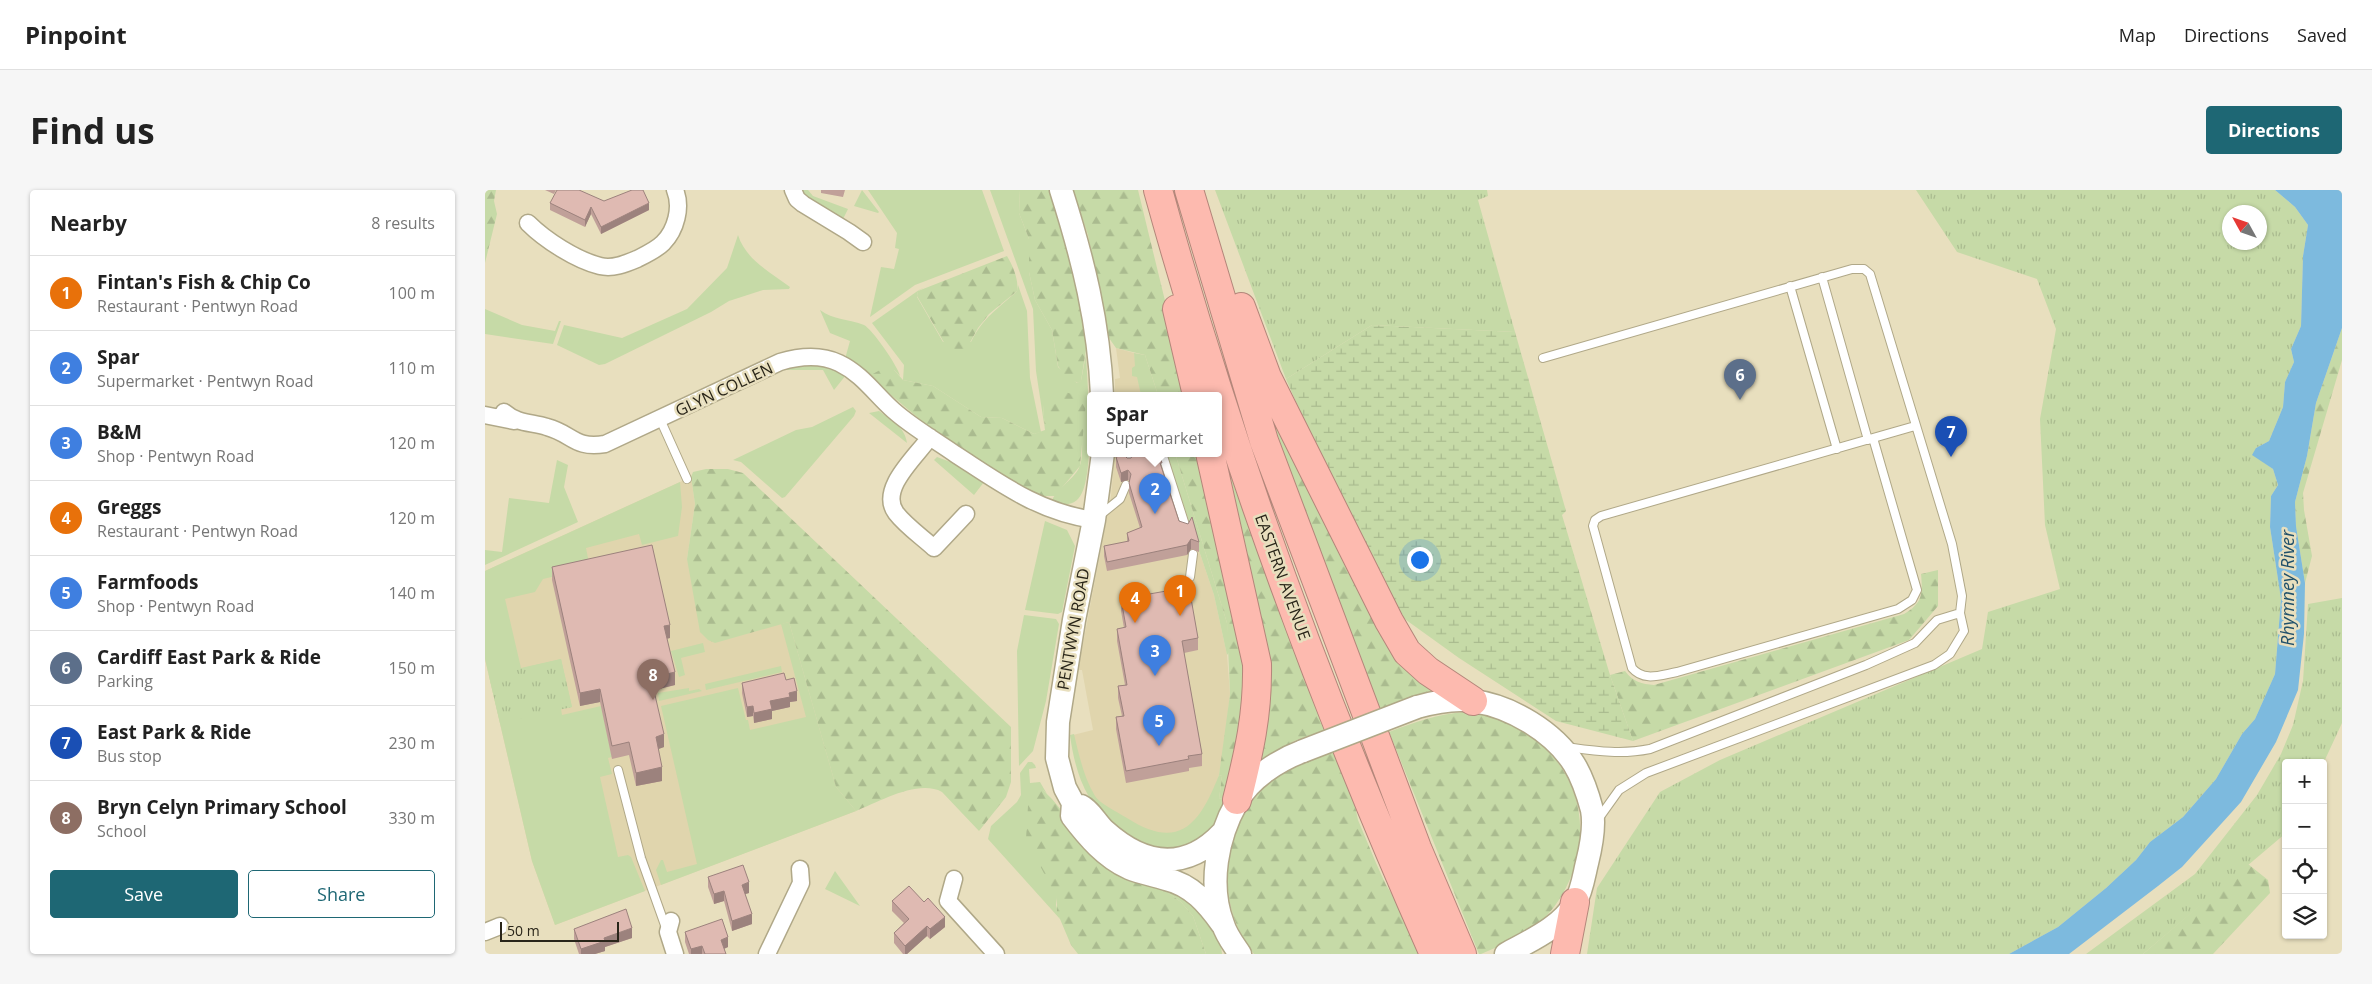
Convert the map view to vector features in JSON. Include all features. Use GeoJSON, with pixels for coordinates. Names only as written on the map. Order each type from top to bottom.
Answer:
{"type":"FeatureCollection","features":[{"type":"Feature","properties":{"kind":"highway","name":"EASTERN AVENUE"},"geometry":{"type":"LineString","coordinates":[[1158,190],[1220,392]]}},
{"type":"Feature","properties":{"kind":"highway","name":"EASTERN AVENUE"},"geometry":{"type":"LineString","coordinates":[[1189,190],[1264,441],[1417,848],[1463,954]]}},
{"type":"Feature","properties":{"kind":"highway"},"geometry":{"type":"LineString","coordinates":[[1197,219],[1225,264],[1267,377],[1389,621],[1407,652],[1428,671],[1473,701]]}},
{"type":"Feature","properties":{"kind":"highway"},"geometry":{"type":"LineString","coordinates":[[1168,226],[1170,280],[1196,392]]}},
{"type":"Feature","properties":{"kind":"highway","name":"EASTERN AVENUE"},"geometry":{"type":"LineString","coordinates":[[1222,400],[1237,448],[1310,653],[1392,858],[1434,954]]}},
{"type":"Feature","properties":{"kind":"highway"},"geometry":{"type":"LineString","coordinates":[[1211,457],[1257,664],[1257,694],[1253,736],[1237,800]]}},
{"type":"Feature","properties":{"kind":"highway"},"geometry":{"type":"LineString","coordinates":[[1565,954],[1575,902]]}},
{"type":"Feature","properties":{"kind":"street"},"geometry":{"type":"LineString","coordinates":[[528,223],[544,238],[560,247],[600,266],[615,268],[649,252],[663,243],[677,217],[678,199],[675,190]]}},
{"type":"Feature","properties":{"kind":"street"},"geometry":{"type":"LineString","coordinates":[[793,190],[797,200],[863,242]]}},
{"type":"Feature","properties":{"kind":"street"},"geometry":{"type":"LineString","coordinates":[[1061,190],[1089,284],[1100,352],[1102,392]]}},
{"type":"Feature","properties":{"kind":"street","name":"GLYN COLLEN"},"geometry":{"type":"LineString","coordinates":[[485,415],[509,416],[548,427],[578,443],[605,444],[780,362],[800,357],[809,357],[837,362],[850,369],[859,375],[893,410],[930,437],[1032,503],[1062,514],[1093,520]]}},
{"type":"Feature","properties":{"kind":"street"},"geometry":{"type":"LineString","coordinates":[[930,437],[895,482],[891,498],[895,512],[934,548],[966,514]]}},
{"type":"Feature","properties":{"kind":"street","name":"PENTWYN ROAD"},"geometry":{"type":"LineString","coordinates":[[1102,457],[1093,520],[1062,685],[1058,722],[1057,758],[1065,788],[1073,803],[1072,816],[1084,832],[1104,852],[1128,867],[1168,879],[1186,887],[1208,904],[1222,924],[1236,951]]}},
{"type":"Feature","properties":{"kind":"street"},"geometry":{"type":"LineString","coordinates":[[1222,924],[1216,892],[1217,863],[1222,833],[1237,800],[1264,773],[1291,756],[1417,707],[1441,701],[1473,701],[1490,705],[1521,718],[1540,729],[1574,764],[1592,812],[1591,841],[1583,879],[1575,902],[1554,927],[1506,954]]}},
{"type":"Feature","properties":{"kind":"street","name":"PENTWYN ROAD"},"geometry":{"type":"LineString","coordinates":[[1073,803],[1084,807],[1096,822],[1121,843],[1147,856],[1164,859],[1180,858],[1195,854],[1209,847],[1222,833]]}},
{"type":"Feature","properties":{"kind":"street"},"geometry":{"type":"LineString","coordinates":[[767,954],[801,883],[800,870]]}},
{"type":"Feature","properties":{"kind":"street"},"geometry":{"type":"LineString","coordinates":[[954,879],[948,901],[996,954]]}},
{"type":"Feature","properties":{"kind":"street"},"geometry":{"type":"LineString","coordinates":[[669,927],[675,954]]}},
{"type":"Feature","properties":{"kind":"lane"},"geometry":{"type":"LineString","coordinates":[[1543,358],[1822,277],[1852,269],[1863,269],[1871,274],[1915,426],[1953,544],[1962,596],[1960,613],[1964,631],[1950,654],[1934,665],[1646,773],[1619,790],[1601,813],[1591,841]]}},
{"type":"Feature","properties":{"kind":"lane"},"geometry":{"type":"LineString","coordinates":[[1822,277],[1871,439],[1917,590],[1912,600],[1898,609],[1677,672],[1645,678],[1638,676],[1629,660],[1593,526],[1595,520],[1601,516],[1871,439],[1915,426]]}},
{"type":"Feature","properties":{"kind":"lane"},"geometry":{"type":"LineString","coordinates":[[1790,286],[1837,448]]}},
{"type":"Feature","properties":{"kind":"lane"},"geometry":{"type":"LineString","coordinates":[[660,419],[687,479]]}},
{"type":"Feature","properties":{"kind":"lane"},"geometry":{"type":"LineString","coordinates":[[1129,457],[1129,463]]}},
{"type":"Feature","properties":{"kind":"lane"},"geometry":{"type":"LineString","coordinates":[[1163,457],[1186,528]]}},
{"type":"Feature","properties":{"kind":"lane"},"geometry":{"type":"LineString","coordinates":[[1093,520],[1120,499],[1126,485]]}},
{"type":"Feature","properties":{"kind":"lane"},"geometry":{"type":"LineString","coordinates":[[1190,577],[1193,554]]}},
{"type":"Feature","properties":{"kind":"lane"},"geometry":{"type":"LineString","coordinates":[[1557,745],[1609,753],[1631,753],[1650,749],[1866,665],[1915,643],[1937,620],[1960,613]]}},
{"type":"Feature","properties":{"kind":"lane"},"geometry":{"type":"LineString","coordinates":[[618,770],[641,858],[669,927]]}},
{"type":"Feature","properties":{"kind":"shaded area"},"geometry":{"type":"Polygon","coordinates":[[[1116,348],[1134,353],[1140,392],[1115,392],[1115,379],[1120,378],[1116,348]]]}},
{"type":"Feature","properties":{"kind":"shaded area"},"geometry":{"type":"Polygon","coordinates":[[[1115,457],[1167,457],[1214,595],[1227,655],[1230,694],[1225,738],[1219,775],[1207,822],[1151,841],[1096,800],[1085,778],[1073,735],[1093,730],[1082,670],[1078,670],[1111,496],[1115,457]]]}},
{"type":"Feature","properties":{"kind":"shaded area"},"geometry":{"type":"Polygon","coordinates":[[[691,477],[695,504],[687,559],[789,622],[836,787],[856,811],[555,925],[532,861],[485,659],[485,571],[691,477]]]}},
{"type":"Feature","properties":{"kind":"green space"},"geometry":{"type":"Polygon","coordinates":[[[485,190],[496,190],[494,201],[497,214],[485,263],[485,190]]]}},
{"type":"Feature","properties":{"kind":"green space"},"geometry":{"type":"Polygon","coordinates":[[[799,190],[808,190],[813,196],[848,209],[842,221],[807,200],[799,190]]]}},
{"type":"Feature","properties":{"kind":"green space"},"geometry":{"type":"Polygon","coordinates":[[[862,190],[879,212],[878,213],[854,206],[862,190]]]}},
{"type":"Feature","properties":{"kind":"green space"},"geometry":{"type":"Polygon","coordinates":[[[868,190],[982,190],[1004,251],[915,285],[870,317],[881,267],[894,269],[899,249],[895,248],[897,233],[868,190]]]}},
{"type":"Feature","properties":{"kind":"green space"},"geometry":{"type":"Polygon","coordinates":[[[990,190],[1020,190],[1019,213],[1029,239],[1029,272],[1035,300],[1052,330],[1058,367],[1077,383],[1081,381],[1086,354],[1088,392],[1087,457],[1089,457],[1083,490],[1077,500],[1071,504],[1061,504],[1052,501],[1079,468],[1082,457],[1082,436],[1043,405],[1045,430],[1036,371],[1033,309],[990,190]]]}},
{"type":"Feature","properties":{"kind":"green space"},"geometry":{"type":"Polygon","coordinates":[[[1020,190],[1052,190],[1090,325],[1081,381],[1078,383],[1067,378],[1058,366],[1052,330],[1035,300],[1029,272],[1029,239],[1019,213],[1020,190]]]}},
{"type":"Feature","properties":{"kind":"green space"},"geometry":{"type":"Polygon","coordinates":[[[1073,190],[1138,190],[1187,392],[1157,392],[1145,355],[1116,348],[1109,338],[1088,235],[1073,190]]]}},
{"type":"Feature","properties":{"kind":"green space"},"geometry":{"type":"Polygon","coordinates":[[[1215,190],[1487,190],[1488,196],[1478,200],[1515,332],[1372,325],[1286,379],[1215,190]]]}},
{"type":"Feature","properties":{"kind":"green space"},"geometry":{"type":"Polygon","coordinates":[[[1916,190],[2275,190],[2295,207],[2308,225],[2303,256],[2301,326],[2291,349],[2294,362],[2285,382],[2283,407],[2269,441],[2256,448],[2263,462],[2273,469],[2278,485],[2271,496],[2270,527],[2281,599],[2275,674],[2255,719],[2242,734],[2216,779],[2183,817],[2150,842],[2136,860],[2106,888],[2058,927],[2009,954],[1587,954],[1597,888],[1660,792],[1720,760],[1982,649],[1988,612],[2060,589],[2045,525],[2040,419],[2056,329],[2037,279],[1957,252],[1916,190]]]}},
{"type":"Feature","properties":{"kind":"green space"},"geometry":{"type":"Polygon","coordinates":[[[738,235],[747,252],[767,271],[790,287],[789,289],[763,290],[729,301],[711,312],[605,364],[599,365],[557,345],[564,325],[622,338],[687,309],[727,268],[738,235]]]}},
{"type":"Feature","properties":{"kind":"green space"},"geometry":{"type":"Polygon","coordinates":[[[1007,256],[1015,273],[1017,291],[989,314],[978,328],[962,357],[953,358],[917,296],[918,291],[1007,256]]]}},
{"type":"Feature","properties":{"kind":"green space"},"geometry":{"type":"Polygon","coordinates":[[[1018,285],[1027,311],[1030,378],[1041,432],[1034,434],[1002,418],[981,417],[933,386],[903,380],[904,365],[872,323],[919,290],[925,287],[918,291],[917,297],[943,342],[971,342],[986,319],[1017,291],[1018,285]]]}},
{"type":"Feature","properties":{"kind":"green space"},"geometry":{"type":"Polygon","coordinates":[[[485,309],[522,325],[555,331],[559,321],[561,321],[553,344],[485,334],[485,309]]]}},
{"type":"Feature","properties":{"kind":"green space"},"geometry":{"type":"Polygon","coordinates":[[[820,310],[830,316],[858,323],[868,328],[890,357],[900,376],[894,370],[872,379],[845,359],[850,341],[830,333],[820,310]]]}},
{"type":"Feature","properties":{"kind":"green space"},"geometry":{"type":"Polygon","coordinates":[[[1372,325],[1515,332],[1566,511],[1562,515],[1610,675],[1633,741],[1556,721],[1459,658],[1395,612],[1343,510],[1286,379],[1372,325]]]}},
{"type":"Feature","properties":{"kind":"green space"},"geometry":{"type":"Polygon","coordinates":[[[2342,328],[2342,360],[2303,493],[2312,556],[2305,583],[2296,526],[2295,502],[2307,456],[2316,403],[2342,328]]]}},
{"type":"Feature","properties":{"kind":"green space"},"geometry":{"type":"Polygon","coordinates":[[[1134,353],[1145,355],[1157,392],[1140,392],[1137,377],[1132,376],[1132,368],[1135,366],[1134,353]]]}},
{"type":"Feature","properties":{"kind":"green space"},"geometry":{"type":"Polygon","coordinates":[[[812,364],[825,366],[846,375],[834,390],[823,370],[782,370],[792,366],[812,364]]]}},
{"type":"Feature","properties":{"kind":"green space"},"geometry":{"type":"Polygon","coordinates":[[[880,370],[894,370],[903,380],[933,386],[981,417],[1002,418],[1034,434],[1045,430],[1043,405],[1048,398],[1065,392],[1079,396],[1086,402],[1080,466],[1055,496],[1039,496],[1021,489],[936,433],[872,379],[871,375],[880,370]]]}},
{"type":"Feature","properties":{"kind":"green space"},"geometry":{"type":"Polygon","coordinates":[[[853,407],[856,411],[854,416],[785,497],[782,498],[741,462],[733,460],[796,430],[812,427],[853,407]]]}},
{"type":"Feature","properties":{"kind":"green space"},"geometry":{"type":"Polygon","coordinates":[[[1269,409],[1302,475],[1292,479],[1269,409]]]}},
{"type":"Feature","properties":{"kind":"green space"},"geometry":{"type":"Polygon","coordinates":[[[879,411],[901,428],[907,443],[869,413],[879,411]]]}},
{"type":"Feature","properties":{"kind":"green space"},"geometry":{"type":"Polygon","coordinates":[[[1222,440],[1249,522],[1237,521],[1220,457],[1222,457],[1222,440]]]}},
{"type":"Feature","properties":{"kind":"green space"},"geometry":{"type":"Polygon","coordinates":[[[937,457],[956,464],[984,482],[974,495],[934,460],[937,457]]]}},
{"type":"Feature","properties":{"kind":"green space"},"geometry":{"type":"Polygon","coordinates":[[[1167,457],[1176,457],[1227,623],[1230,651],[1227,655],[1214,595],[1167,457]]]}},
{"type":"Feature","properties":{"kind":"green space"},"geometry":{"type":"Polygon","coordinates":[[[1176,457],[1203,457],[1242,617],[1247,711],[1225,797],[1219,799],[1222,776],[1219,775],[1230,694],[1227,623],[1176,457]]]}},
{"type":"Feature","properties":{"kind":"green space"},"geometry":{"type":"Polygon","coordinates":[[[557,460],[568,465],[564,487],[578,522],[485,565],[485,550],[502,552],[509,498],[549,503],[557,460]]]}},
{"type":"Feature","properties":{"kind":"green space"},"geometry":{"type":"Polygon","coordinates":[[[706,469],[728,469],[743,473],[1011,727],[1011,782],[1006,797],[979,831],[942,792],[932,789],[922,788],[899,793],[856,811],[836,787],[789,622],[715,643],[708,640],[700,632],[687,559],[695,504],[691,477],[693,472],[706,469]]]}},
{"type":"Feature","properties":{"kind":"green space"},"geometry":{"type":"Polygon","coordinates":[[[1299,474],[1302,475],[1437,690],[1380,709],[1292,479],[1299,474]]]}},
{"type":"Feature","properties":{"kind":"green space"},"geometry":{"type":"Polygon","coordinates":[[[680,482],[682,507],[678,536],[642,545],[639,534],[586,548],[590,568],[543,579],[535,592],[505,599],[521,668],[561,659],[572,707],[561,709],[562,715],[601,706],[612,757],[608,758],[612,774],[600,777],[618,857],[628,855],[631,857],[645,891],[555,925],[532,861],[485,659],[485,571],[680,482]]]}},
{"type":"Feature","properties":{"kind":"green space"},"geometry":{"type":"Polygon","coordinates":[[[1045,521],[1067,530],[1075,546],[1062,612],[1058,614],[1025,610],[1045,521]]]}},
{"type":"Feature","properties":{"kind":"green space"},"geometry":{"type":"Polygon","coordinates":[[[1237,521],[1249,522],[1325,730],[1294,741],[1253,766],[1237,521]]]}},
{"type":"Feature","properties":{"kind":"green space"},"geometry":{"type":"Polygon","coordinates":[[[1938,570],[1938,606],[1909,640],[1633,741],[1610,675],[1625,671],[1638,682],[1654,685],[1904,614],[1915,606],[1920,598],[1922,588],[1921,574],[1938,570]]]}},
{"type":"Feature","properties":{"kind":"green space"},"geometry":{"type":"Polygon","coordinates":[[[2342,598],[2342,723],[2325,759],[2282,759],[2282,836],[2143,954],[2086,954],[2195,874],[2257,795],[2281,754],[2293,725],[2303,681],[2308,604],[2342,598]]]}},
{"type":"Feature","properties":{"kind":"green space"},"geometry":{"type":"Polygon","coordinates":[[[1024,615],[1056,619],[1059,624],[1046,701],[1033,751],[1019,766],[1017,651],[1024,615]]]}},
{"type":"Feature","properties":{"kind":"green space"},"geometry":{"type":"Polygon","coordinates":[[[789,622],[836,787],[856,811],[661,885],[656,870],[661,860],[663,860],[667,872],[697,864],[661,706],[738,688],[750,730],[806,717],[781,624],[789,622]]]}},
{"type":"Feature","properties":{"kind":"green space"},"geometry":{"type":"Polygon","coordinates":[[[703,643],[705,652],[681,658],[685,675],[679,677],[671,651],[703,643]]]}},
{"type":"Feature","properties":{"kind":"green space"},"geometry":{"type":"Polygon","coordinates":[[[561,659],[572,707],[500,723],[489,676],[561,659]]]}},
{"type":"Feature","properties":{"kind":"green space"},"geometry":{"type":"Polygon","coordinates":[[[781,666],[782,672],[706,690],[705,684],[781,666]]]}},
{"type":"Feature","properties":{"kind":"green space"},"geometry":{"type":"Polygon","coordinates":[[[689,688],[689,691],[699,689],[702,691],[659,701],[658,693],[689,688]]]}},
{"type":"Feature","properties":{"kind":"green space"},"geometry":{"type":"Polygon","coordinates":[[[1465,712],[1501,718],[1508,721],[1546,749],[1562,768],[1573,790],[1579,813],[1580,837],[1576,861],[1568,884],[1554,907],[1530,929],[1481,954],[1479,954],[1389,732],[1427,719],[1465,712]]]}},
{"type":"Feature","properties":{"kind":"green space"},"geometry":{"type":"Polygon","coordinates":[[[1074,734],[1085,774],[1097,799],[1145,828],[1161,832],[1174,832],[1186,827],[1196,819],[1212,792],[1219,775],[1222,776],[1219,799],[1225,797],[1211,829],[1195,841],[1179,847],[1161,848],[1144,844],[1128,836],[1100,812],[1085,790],[1076,767],[1070,735],[1074,734]]]}},
{"type":"Feature","properties":{"kind":"green space"},"geometry":{"type":"Polygon","coordinates":[[[1335,751],[1353,796],[1358,820],[1419,954],[1254,954],[1241,935],[1233,914],[1228,892],[1227,869],[1238,825],[1249,806],[1272,781],[1298,766],[1335,751]]]}},
{"type":"Feature","properties":{"kind":"green space"},"geometry":{"type":"Polygon","coordinates":[[[1028,762],[1032,762],[1036,768],[1029,769],[1030,783],[1040,782],[1047,794],[1043,790],[1057,898],[1056,905],[1060,919],[988,839],[991,826],[1017,802],[1021,795],[1020,773],[1028,762]]]}},
{"type":"Feature","properties":{"kind":"green space"},"geometry":{"type":"Polygon","coordinates":[[[1038,790],[1043,790],[1052,799],[1109,868],[1131,882],[1159,886],[1181,902],[1193,916],[1206,954],[1078,954],[1071,945],[1057,912],[1057,898],[1026,839],[1028,806],[1038,790]]]}},
{"type":"Feature","properties":{"kind":"green space"},"geometry":{"type":"Polygon","coordinates":[[[2248,864],[2268,880],[2270,893],[2213,954],[2143,954],[2248,864]]]}},
{"type":"Feature","properties":{"kind":"green space"},"geometry":{"type":"Polygon","coordinates":[[[1109,868],[1189,895],[1220,939],[1222,954],[1206,954],[1193,916],[1181,902],[1159,886],[1131,882],[1109,868]]]}},
{"type":"Feature","properties":{"kind":"green space"},"geometry":{"type":"Polygon","coordinates":[[[835,871],[860,906],[825,889],[835,871]]]}},
{"type":"Feature","properties":{"kind":"water","name":"Rhymney River"},"geometry":{"type":"Polygon","coordinates":[[[2275,190],[2342,190],[2342,328],[2316,403],[2307,456],[2295,502],[2296,526],[2305,583],[2304,634],[2298,690],[2276,742],[2241,802],[2182,867],[2069,954],[2009,954],[2058,927],[2106,888],[2136,860],[2150,842],[2183,817],[2216,779],[2242,734],[2255,719],[2275,674],[2281,599],[2270,527],[2271,496],[2278,485],[2273,469],[2252,455],[2256,448],[2269,441],[2283,407],[2285,382],[2294,362],[2291,349],[2301,326],[2303,256],[2308,225],[2295,207],[2275,190]]]}},
{"type":"Feature","properties":{"kind":"building"},"geometry":{"type":"Polygon","coordinates":[[[557,190],[579,190],[604,201],[632,190],[643,190],[649,203],[601,227],[591,207],[585,220],[550,203],[557,190]]]}},
{"type":"Feature","properties":{"kind":"building"},"geometry":{"type":"Polygon","coordinates":[[[1116,457],[1160,457],[1162,463],[1160,463],[1179,521],[1188,524],[1192,517],[1199,542],[1191,539],[1187,545],[1107,562],[1104,546],[1129,541],[1127,533],[1142,527],[1129,483],[1131,474],[1128,470],[1121,473],[1116,457]]]}},
{"type":"Feature","properties":{"kind":"building"},"geometry":{"type":"Polygon","coordinates":[[[652,545],[670,625],[664,626],[675,672],[651,678],[664,734],[656,737],[662,767],[636,773],[629,742],[612,746],[600,689],[580,693],[552,567],[652,545]]]}},
{"type":"Feature","properties":{"kind":"building"},"geometry":{"type":"Polygon","coordinates":[[[1189,587],[1198,638],[1182,641],[1202,754],[1188,756],[1189,759],[1126,771],[1116,717],[1124,716],[1118,686],[1127,685],[1117,629],[1126,627],[1121,599],[1189,587]]]}},
{"type":"Feature","properties":{"kind":"building"},"geometry":{"type":"Polygon","coordinates":[[[784,673],[786,680],[794,678],[797,691],[789,693],[790,697],[770,701],[772,709],[754,713],[753,706],[747,707],[742,683],[784,673]]]}},
{"type":"Feature","properties":{"kind":"building"},"geometry":{"type":"Polygon","coordinates":[[[743,865],[749,882],[742,885],[752,914],[732,921],[724,891],[714,894],[708,877],[743,865]]]}},
{"type":"Feature","properties":{"kind":"building"},"geometry":{"type":"Polygon","coordinates":[[[909,886],[924,902],[928,898],[945,917],[930,929],[927,926],[905,946],[894,933],[909,919],[892,901],[909,886]]]}},
{"type":"Feature","properties":{"kind":"building"},"geometry":{"type":"Polygon","coordinates":[[[626,909],[632,928],[604,938],[605,941],[581,949],[574,929],[626,909]]]}},
{"type":"Feature","properties":{"kind":"building"},"geometry":{"type":"Polygon","coordinates":[[[722,919],[728,937],[721,940],[726,954],[705,954],[702,946],[691,949],[685,932],[722,919]]]}},
{"type":"Feature","properties":{"kind":"place","name":"Cardiff East Park & Ride"},"geometry":{"type":"Point","coordinates":[1740,400]}},
{"type":"Feature","properties":{"kind":"place","name":"East Park & Ride"},"geometry":{"type":"Point","coordinates":[1951,457]}},
{"type":"Feature","properties":{"kind":"place","name":"Spar"},"geometry":{"type":"Point","coordinates":[1155,514]}},
{"type":"Feature","properties":{"kind":"place","name":"Fintan's Fish & Chip Co"},"geometry":{"type":"Point","coordinates":[1180,616]}},
{"type":"Feature","properties":{"kind":"place","name":"Greggs"},"geometry":{"type":"Point","coordinates":[1135,623]}},
{"type":"Feature","properties":{"kind":"place","name":"B&M"},"geometry":{"type":"Point","coordinates":[1155,676]}},
{"type":"Feature","properties":{"kind":"place","name":"Bryn Celyn Primary School"},"geometry":{"type":"Point","coordinates":[653,700]}},
{"type":"Feature","properties":{"kind":"place","name":"Farmfoods"},"geometry":{"type":"Point","coordinates":[1159,746]}}]}
